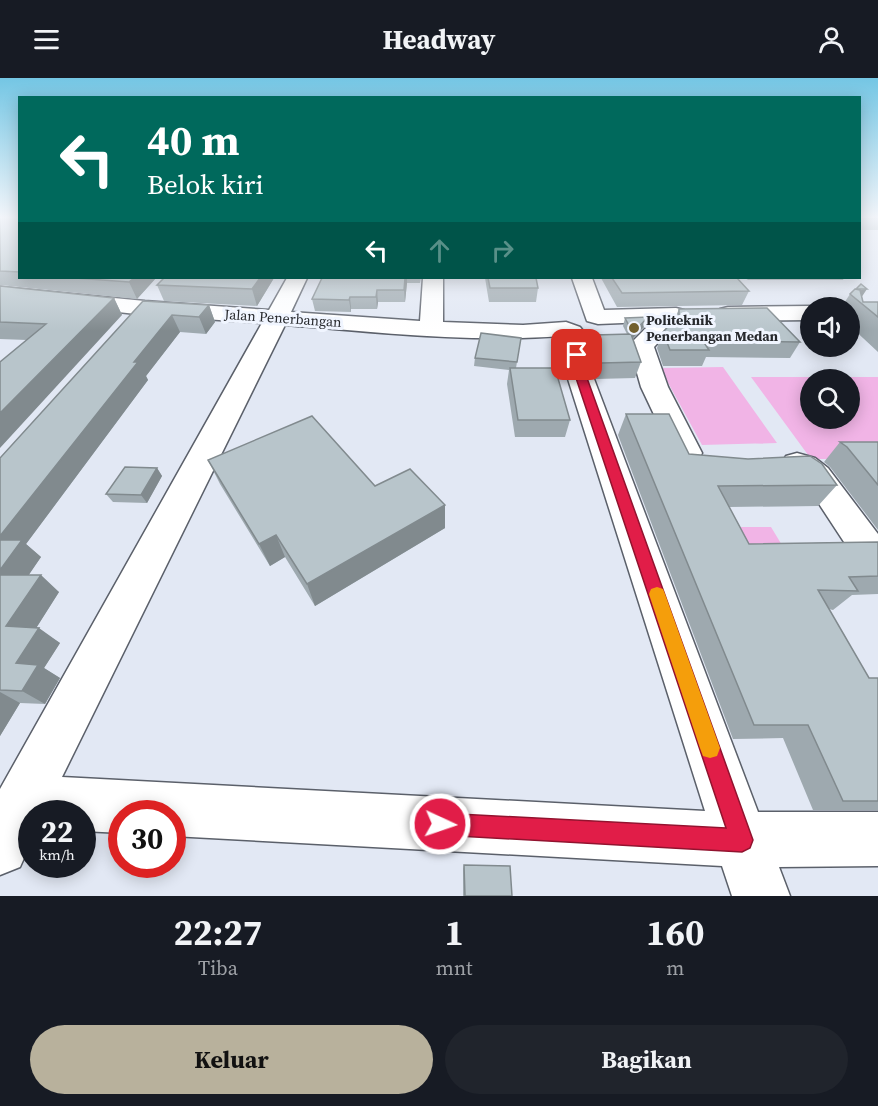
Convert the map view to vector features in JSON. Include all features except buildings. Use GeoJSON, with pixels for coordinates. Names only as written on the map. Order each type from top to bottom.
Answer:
{"type":"FeatureCollection","features":[{"type":"Feature","properties":{"kind":"street"},"geometry":{"type":"LineString","coordinates":[[23,800],[296,279]]}},
{"type":"Feature","properties":{"kind":"street"},"geometry":{"type":"LineString","coordinates":[[431,330],[433,279]]}},
{"type":"Feature","properties":{"kind":"street"},"geometry":{"type":"LineString","coordinates":[[582,279],[581,378],[761,896]]}},
{"type":"Feature","properties":{"kind":"street"},"geometry":{"type":"LineString","coordinates":[[746,292],[767,313]]}},
{"type":"Feature","properties":{"kind":"street","name":"Jalan Penerbangan"},"geometry":{"type":"LineString","coordinates":[[0,293],[151,300],[277,317],[431,330],[523,332],[654,315],[800,313]]}},
{"type":"Feature","properties":{"kind":"street"},"geometry":{"type":"LineString","coordinates":[[122,334],[151,300]]}},
{"type":"Feature","properties":{"kind":"street"},"geometry":{"type":"LineString","coordinates":[[654,315],[659,323],[659,329],[641,345],[653,384],[688,456],[708,465]]}},
{"type":"Feature","properties":{"kind":"street"},"geometry":{"type":"LineString","coordinates":[[773,464],[795,464],[812,471],[878,563]]}},
{"type":"Feature","properties":{"kind":"street"},"geometry":{"type":"LineString","coordinates":[[96,805],[742,840],[878,839]]}},
{"type":"Feature","properties":{"kind":"street"},"geometry":{"type":"LineString","coordinates":[[0,847],[18,809]]}},
{"type":"Feature","properties":{"kind":"shaded area"},"geometry":{"type":"Polygon","coordinates":[[[723,367],[777,443],[702,445],[660,368],[723,367]]]}},
{"type":"Feature","properties":{"kind":"shaded area"},"geometry":{"type":"Polygon","coordinates":[[[751,377],[800,377],[800,429],[860,429],[860,377],[878,377],[878,459],[811,459],[751,377]]]}},
{"type":"Feature","properties":{"kind":"shaded area"},"geometry":{"type":"Polygon","coordinates":[[[719,527],[771,527],[788,555],[733,556],[719,527]]]}},
{"type":"Feature","properties":{"kind":"slow traffic"},"geometry":{"type":"LineString","coordinates":[[657,594],[710,748]]}},
{"type":"Feature","properties":{"kind":"place","name":"Politeknik Penerbangan Medan"},"geometry":{"type":"Point","coordinates":[634,328]}},
{"type":"Feature","properties":{"kind":"route"},"geometry":{"type":"LineString","coordinates":[[440,824],[742,840],[581,378],[577,355]]}}]}
